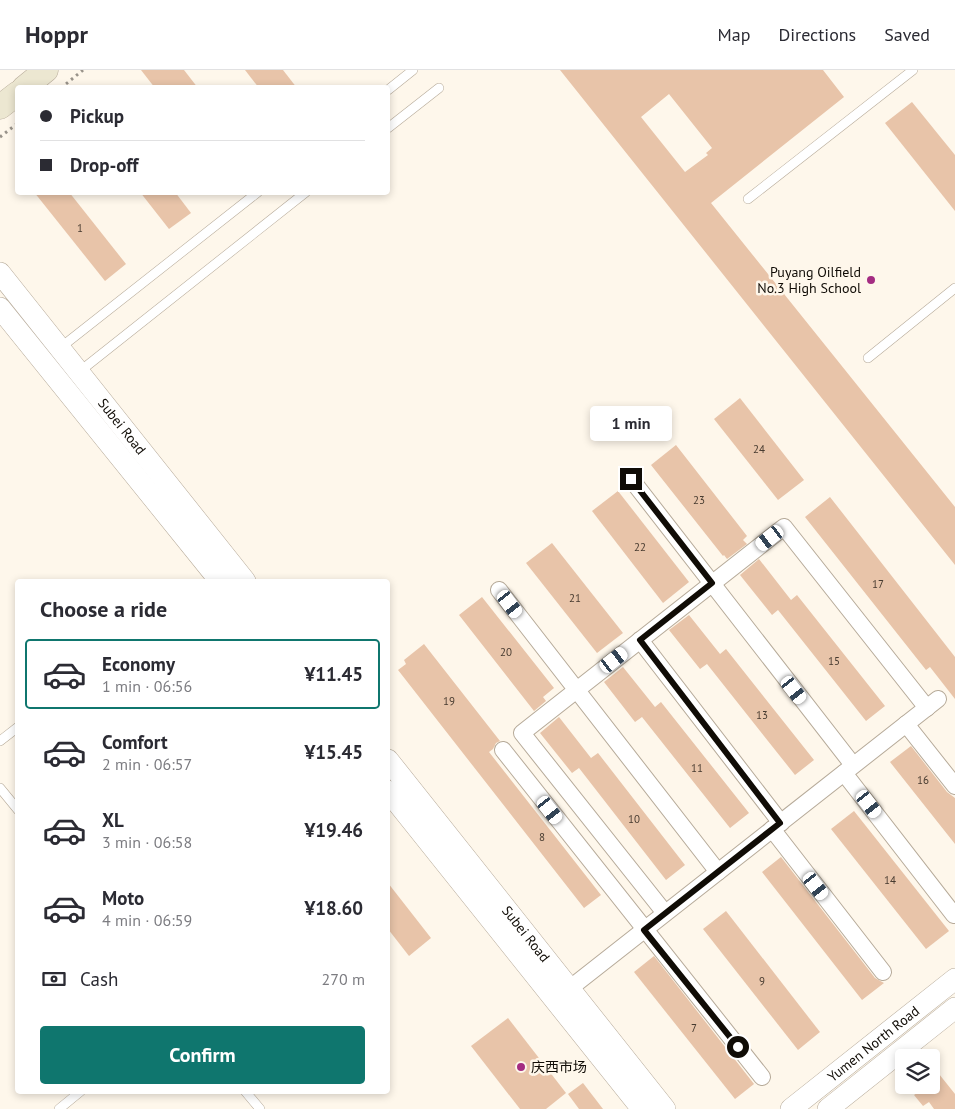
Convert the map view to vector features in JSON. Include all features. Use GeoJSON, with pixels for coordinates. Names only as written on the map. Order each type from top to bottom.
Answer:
{"type":"FeatureCollection","features":[{"type":"Feature","properties":{"kind":"main road"},"geometry":{"type":"LineString","coordinates":[[28,85],[46,70]]}},
{"type":"Feature","properties":{"kind":"main road"},"geometry":{"type":"LineString","coordinates":[[0,107],[15,95]]}},
{"type":"Feature","properties":{"kind":"street","name":"Subei Road"},"geometry":{"type":"LineString","coordinates":[[0,273],[243,579]]}},
{"type":"Feature","properties":{"kind":"street","name":"Subei Road"},"geometry":{"type":"LineString","coordinates":[[0,308],[214,579]]}},
{"type":"Feature","properties":{"kind":"street"},"geometry":{"type":"LineString","coordinates":[[631,479],[712,583],[954,914]]}},
{"type":"Feature","properties":{"kind":"street"},"geometry":{"type":"LineString","coordinates":[[569,989],[932,703],[784,527],[522,732],[665,913]]}},
{"type":"Feature","properties":{"kind":"street"},"geometry":{"type":"LineString","coordinates":[[499,590],[718,872]]}},
{"type":"Feature","properties":{"kind":"street"},"geometry":{"type":"LineString","coordinates":[[640,640],[883,972]]}},
{"type":"Feature","properties":{"kind":"street"},"geometry":{"type":"LineString","coordinates":[[906,724],[955,786]]}},
{"type":"Feature","properties":{"kind":"street"},"geometry":{"type":"LineString","coordinates":[[503,750],[762,1077]]}},
{"type":"Feature","properties":{"kind":"street","name":"Subei Road"},"geometry":{"type":"LineString","coordinates":[[390,763],[665,1109]]}},
{"type":"Feature","properties":{"kind":"street","name":"Subei Road"},"geometry":{"type":"LineString","coordinates":[[390,793],[642,1109]]}},
{"type":"Feature","properties":{"kind":"street","name":"Yumen North Road"},"geometry":{"type":"LineString","coordinates":[[791,1109],[955,979]]}},
{"type":"Feature","properties":{"kind":"street","name":"Yumen North Road"},"geometry":{"type":"LineString","coordinates":[[828,1109],[955,1008]]}},
{"type":"Feature","properties":{"kind":"lane"},"geometry":{"type":"LineString","coordinates":[[390,88],[413,70]]}},
{"type":"Feature","properties":{"kind":"lane"},"geometry":{"type":"LineString","coordinates":[[748,200],[913,70]]}},
{"type":"Feature","properties":{"kind":"lane"},"geometry":{"type":"LineString","coordinates":[[390,126],[439,88]]}},
{"type":"Feature","properties":{"kind":"lane"},"geometry":{"type":"LineString","coordinates":[[60,348],[254,195]]}},
{"type":"Feature","properties":{"kind":"lane"},"geometry":{"type":"LineString","coordinates":[[79,372],[302,195]]}},
{"type":"Feature","properties":{"kind":"lane"},"geometry":{"type":"LineString","coordinates":[[868,358],[955,288]]}},
{"type":"Feature","properties":{"kind":"lane"},"geometry":{"type":"LineString","coordinates":[[0,741],[15,730]]}},
{"type":"Feature","properties":{"kind":"lane"},"geometry":{"type":"LineString","coordinates":[[0,788],[15,806]]}},
{"type":"Feature","properties":{"kind":"lane"},"geometry":{"type":"LineString","coordinates":[[59,1109],[77,1094]]}},
{"type":"Feature","properties":{"kind":"lane"},"geometry":{"type":"LineString","coordinates":[[248,1094],[260,1109]]}},
{"type":"Feature","properties":{"kind":"path"},"geometry":{"type":"LineString","coordinates":[[66,85],[83,70]]}},
{"type":"Feature","properties":{"kind":"path"},"geometry":{"type":"LineString","coordinates":[[0,137],[15,125]]}},
{"type":"Feature","properties":{"kind":"building"},"geometry":{"type":"Polygon","coordinates":[[[141,70],[184,70],[196,85],[153,85],[141,70]]]}},
{"type":"Feature","properties":{"kind":"building"},"geometry":{"type":"Polygon","coordinates":[[[245,70],[283,70],[295,85],[257,85],[245,70]]]}},
{"type":"Feature","properties":{"kind":"building"},"geometry":{"type":"Polygon","coordinates":[[[560,70],[823,70],[844,97],[711,203],[955,507],[955,565],[560,70]],[[669,94],[641,117],[685,172],[708,155],[706,153],[712,148],[669,94]]]}},
{"type":"Feature","properties":{"kind":"building"},"geometry":{"type":"Polygon","coordinates":[[[912,102],[955,155],[955,211],[885,123],[912,102]]]}},
{"type":"Feature","properties":{"kind":"building"},"geometry":{"type":"Polygon","coordinates":[[[36,195],[71,195],[126,264],[105,281],[36,195]]]}},
{"type":"Feature","properties":{"kind":"building"},"geometry":{"type":"Polygon","coordinates":[[[142,195],[177,195],[191,213],[169,229],[142,195]]]}},
{"type":"Feature","properties":{"kind":"building"},"geometry":{"type":"Polygon","coordinates":[[[740,398],[804,480],[778,500],[714,419],[740,398]]]}},
{"type":"Feature","properties":{"kind":"building"},"geometry":{"type":"Polygon","coordinates":[[[676,445],[747,536],[743,540],[747,544],[727,559],[651,465],[676,445]]]}},
{"type":"Feature","properties":{"kind":"building"},"geometry":{"type":"Polygon","coordinates":[[[618,491],[689,582],[663,603],[592,511],[618,491]]]}},
{"type":"Feature","properties":{"kind":"building"},"geometry":{"type":"Polygon","coordinates":[[[830,497],[955,657],[955,699],[930,667],[926,670],[805,517],[830,497]]]}},
{"type":"Feature","properties":{"kind":"building"},"geometry":{"type":"Polygon","coordinates":[[[552,543],[623,633],[597,653],[526,563],[552,543]]]}},
{"type":"Feature","properties":{"kind":"building"},"geometry":{"type":"Polygon","coordinates":[[[759,559],[791,600],[797,595],[885,706],[866,721],[778,610],[772,615],[740,575],[759,559]]]}},
{"type":"Feature","properties":{"kind":"building"},"geometry":{"type":"Polygon","coordinates":[[[482,597],[554,688],[543,697],[546,701],[534,711],[459,615],[482,597]]]}},
{"type":"Feature","properties":{"kind":"building"},"geometry":{"type":"Polygon","coordinates":[[[689,615],[720,654],[726,649],[814,760],[795,775],[707,664],[700,669],[669,630],[689,615]]]}},
{"type":"Feature","properties":{"kind":"building"},"geometry":{"type":"Polygon","coordinates":[[[424,644],[500,741],[489,752],[601,895],[584,908],[398,670],[406,664],[404,660],[424,644]]]}},
{"type":"Feature","properties":{"kind":"building"},"geometry":{"type":"Polygon","coordinates":[[[623,667],[655,707],[661,702],[749,813],[730,828],[642,717],[635,722],[604,682],[623,667]]]}},
{"type":"Feature","properties":{"kind":"building"},"geometry":{"type":"Polygon","coordinates":[[[559,717],[591,758],[598,753],[685,865],[666,880],[579,768],[572,773],[540,733],[559,717]]]}},
{"type":"Feature","properties":{"kind":"building"},"geometry":{"type":"Polygon","coordinates":[[[911,746],[947,792],[955,798],[955,844],[890,762],[911,746]]]}},
{"type":"Feature","properties":{"kind":"building"},"geometry":{"type":"Polygon","coordinates":[[[854,811],[949,931],[926,949],[831,829],[854,811]]]}},
{"type":"Feature","properties":{"kind":"building"},"geometry":{"type":"Polygon","coordinates":[[[781,857],[875,978],[884,983],[862,1000],[762,872],[781,857]]]}},
{"type":"Feature","properties":{"kind":"building"},"geometry":{"type":"Polygon","coordinates":[[[390,886],[431,938],[409,956],[390,932],[390,886]]]}},
{"type":"Feature","properties":{"kind":"building"},"geometry":{"type":"Polygon","coordinates":[[[726,911],[820,1032],[798,1050],[703,929],[726,911]]]}},
{"type":"Feature","properties":{"kind":"building"},"geometry":{"type":"Polygon","coordinates":[[[654,956],[754,1084],[735,1099],[634,972],[654,956]]]}},
{"type":"Feature","properties":{"kind":"building"},"geometry":{"type":"Polygon","coordinates":[[[508,1018],[566,1093],[546,1109],[520,1109],[471,1046],[508,1018]]]}},
{"type":"Feature","properties":{"kind":"building"},"geometry":{"type":"Polygon","coordinates":[[[940,1075],[955,1094],[955,1109],[934,1109],[929,1102],[923,1106],[914,1095],[940,1094],[940,1075]]]}},
{"type":"Feature","properties":{"kind":"building"},"geometry":{"type":"Polygon","coordinates":[[[583,1083],[603,1109],[579,1109],[568,1094],[583,1083]]]}},
{"type":"Feature","properties":{"kind":"place","name":"Puyang Oilfield No.3 High School"},"geometry":{"type":"Point","coordinates":[871,280]}},
{"type":"Feature","properties":{"kind":"place","name":"庆西市场"},"geometry":{"type":"Point","coordinates":[521,1067]}},
{"type":"Feature","properties":{"kind":"route"},"geometry":{"type":"LineString","coordinates":[[631,479],[712,583],[640,640],[780,823],[644,930],[738,1047]]}}]}
